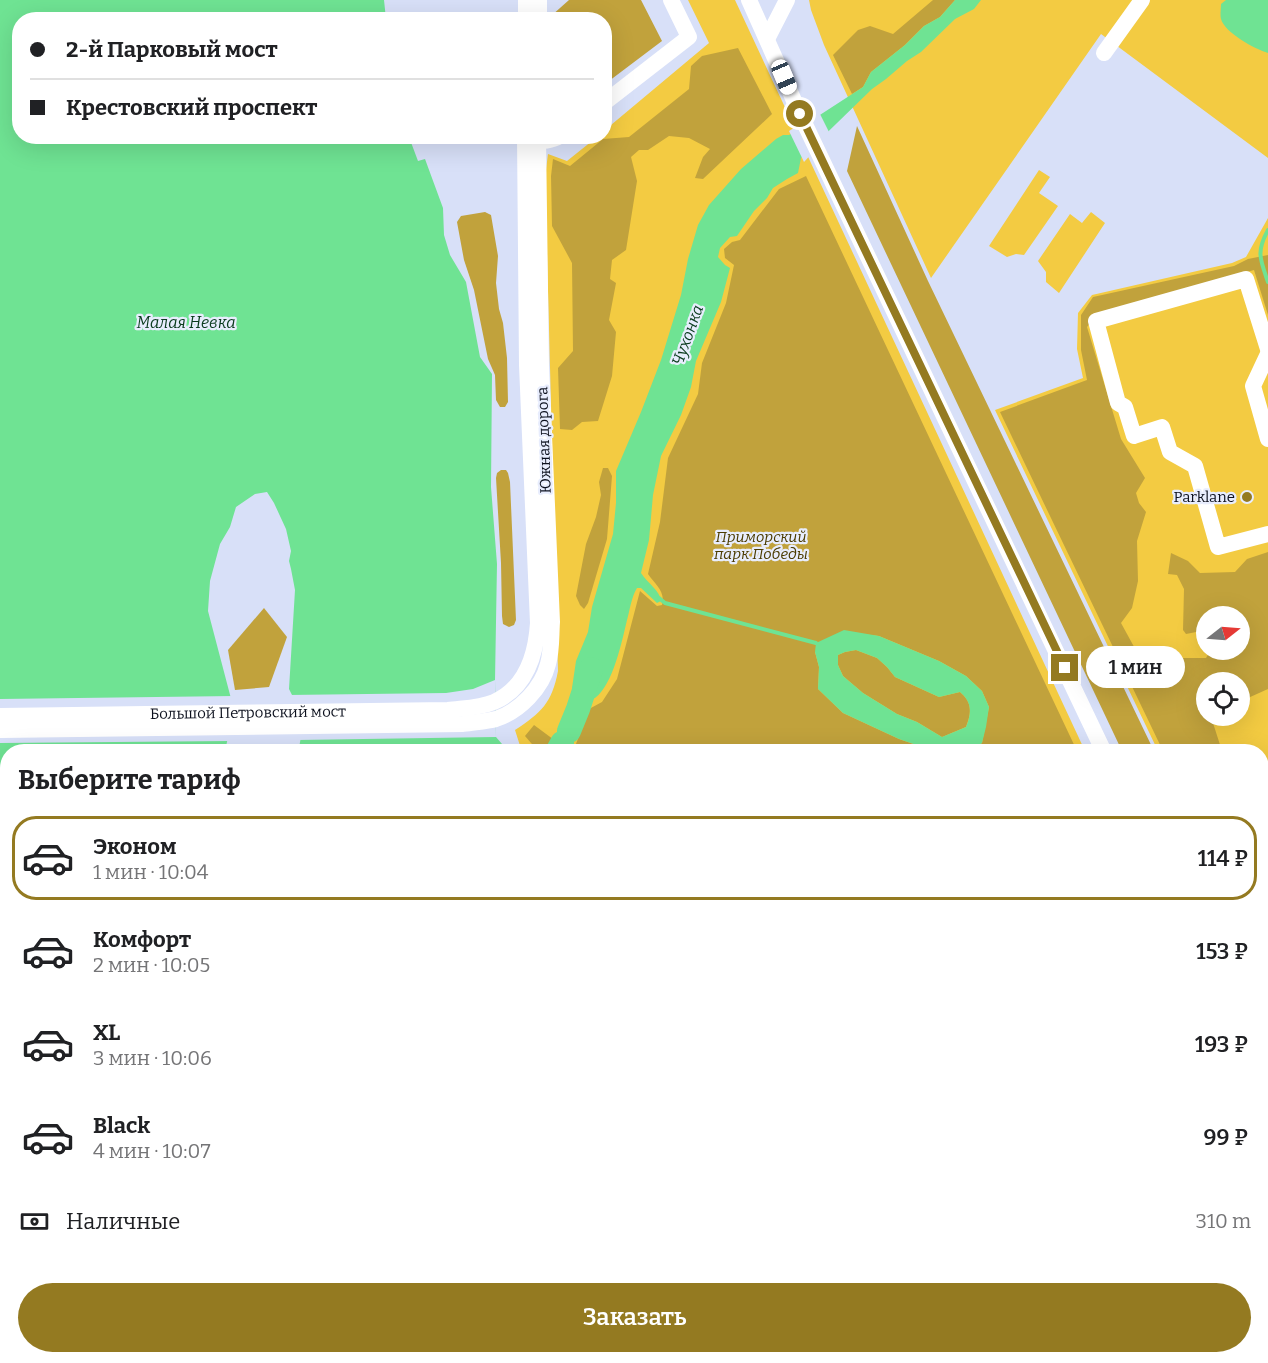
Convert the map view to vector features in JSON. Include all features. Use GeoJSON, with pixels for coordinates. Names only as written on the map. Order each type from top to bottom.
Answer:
{"type":"FeatureCollection","features":[{"type":"Feature","properties":{"kind":"street"},"geometry":{"type":"LineString","coordinates":[[612,97],[689,37],[670,0]]}},
{"type":"Feature","properties":{"kind":"street"},"geometry":{"type":"LineString","coordinates":[[749,0],[800,114],[1100,744]]}},
{"type":"Feature","properties":{"kind":"street"},"geometry":{"type":"LineString","coordinates":[[767,39],[787,0]]}},
{"type":"Feature","properties":{"kind":"street"},"geometry":{"type":"LineString","coordinates":[[1104,53],[1142,0]]}},
{"type":"Feature","properties":{"kind":"street","name":"Южная дорога"},"geometry":{"type":"LineString","coordinates":[[495,701],[506,694],[525,675],[537,644],[527,365],[532,144]]}},
{"type":"Feature","properties":{"kind":"street","name":"Южная дорога"},"geometry":{"type":"LineString","coordinates":[[495,719],[507,714],[532,694],[541,682],[548,664],[551,645],[552,614],[532,144]]}},
{"type":"Feature","properties":{"kind":"street"},"geometry":{"type":"LineString","coordinates":[[1268,349],[1246,279],[1095,321],[1118,403],[1125,407],[1134,436],[1162,427],[1170,452],[1195,466],[1218,547],[1268,534]]}},
{"type":"Feature","properties":{"kind":"street"},"geometry":{"type":"LineString","coordinates":[[1268,354],[1253,386],[1268,439]]}},
{"type":"Feature","properties":{"kind":"street","name":"Большой Петровский мост"},"geometry":{"type":"LineString","coordinates":[[0,716],[448,710],[495,701]]}},
{"type":"Feature","properties":{"kind":"street","name":"Большой Петровский мост"},"geometry":{"type":"LineString","coordinates":[[0,730],[463,724],[495,719]]}},
{"type":"Feature","properties":{"kind":"green space"},"geometry":{"type":"Polygon","coordinates":[[[569,0],[641,0],[662,41],[612,79],[612,12],[556,12],[569,0]]]}},
{"type":"Feature","properties":{"kind":"green space","name":"Приморский парк Победы"},"geometry":{"type":"Polygon","coordinates":[[[688,0],[735,0],[1082,744],[519,744],[515,730],[544,706],[549,699],[558,671],[545,177],[548,154],[567,161],[588,144],[612,144],[612,124],[709,43],[688,0]]]}},
{"type":"Feature","properties":{"kind":"green space"},"geometry":{"type":"Polygon","coordinates":[[[809,0],[1268,0],[1268,158],[1101,34],[931,278],[824,45],[809,0]]]}},
{"type":"Feature","properties":{"kind":"green space"},"geometry":{"type":"Polygon","coordinates":[[[933,0],[955,0],[940,17],[924,26],[905,45],[871,72],[863,87],[852,94],[833,55],[858,30],[870,26],[893,34],[933,0]]]}},
{"type":"Feature","properties":{"kind":"green space"},"geometry":{"type":"Polygon","coordinates":[[[738,48],[772,114],[703,179],[695,178],[703,157],[710,149],[689,138],[669,136],[648,150],[639,150],[631,157],[637,181],[626,250],[612,260],[610,279],[616,283],[609,320],[616,332],[612,376],[598,421],[582,422],[572,430],[560,429],[558,368],[573,351],[572,263],[552,226],[553,159],[570,166],[597,144],[612,144],[612,138],[629,137],[689,89],[691,66],[702,56],[738,48]]]}},
{"type":"Feature","properties":{"kind":"green space"},"geometry":{"type":"Polygon","coordinates":[[[857,126],[928,281],[1151,744],[1119,744],[847,171],[857,126]]]}},
{"type":"Feature","properties":{"kind":"green space"},"geometry":{"type":"Polygon","coordinates":[[[1039,170],[1050,177],[1039,193],[1058,206],[1024,255],[1016,254],[1007,257],[989,246],[1039,170]]]}},
{"type":"Feature","properties":{"kind":"green space"},"geometry":{"type":"Polygon","coordinates":[[[806,176],[1074,744],[981,744],[989,707],[982,691],[966,676],[939,661],[879,636],[862,634],[815,652],[819,667],[818,689],[843,713],[914,744],[576,744],[589,709],[602,702],[617,679],[640,591],[657,606],[662,605],[661,592],[648,574],[660,522],[668,458],[698,394],[702,363],[726,303],[734,265],[725,258],[724,249],[732,242],[740,240],[779,189],[806,176]]]}},
{"type":"Feature","properties":{"kind":"green space"},"geometry":{"type":"Polygon","coordinates":[[[485,212],[491,215],[498,256],[496,283],[507,358],[508,402],[505,407],[500,407],[496,400],[495,375],[488,359],[457,222],[461,216],[485,212]]]}},
{"type":"Feature","properties":{"kind":"green space"},"geometry":{"type":"Polygon","coordinates":[[[1091,212],[1105,223],[1059,293],[1046,282],[1046,272],[1038,261],[1070,214],[1082,223],[1091,212]]]}},
{"type":"Feature","properties":{"kind":"green space"},"geometry":{"type":"Polygon","coordinates":[[[1268,218],[1268,744],[1155,744],[995,410],[1083,378],[1077,349],[1078,313],[1092,295],[1232,263],[1246,257],[1268,218]]]}},
{"type":"Feature","properties":{"kind":"green space"},"geometry":{"type":"Polygon","coordinates":[[[1268,255],[1268,315],[1254,270],[1097,314],[1087,327],[1121,439],[1145,478],[1136,493],[1139,503],[1146,512],[1137,541],[1138,581],[1132,608],[1121,623],[1144,665],[1173,658],[1250,660],[1250,606],[1196,606],[1196,632],[1186,634],[1183,630],[1184,589],[1177,575],[1168,574],[1171,553],[1188,561],[1200,573],[1235,572],[1247,559],[1268,552],[1268,689],[1250,697],[1250,672],[1196,672],[1196,726],[1214,726],[1220,744],[1160,744],[1000,412],[1087,380],[1081,350],[1081,315],[1093,297],[1234,266],[1248,259],[1268,255]]]}},
{"type":"Feature","properties":{"kind":"green space"},"geometry":{"type":"Polygon","coordinates":[[[603,468],[608,468],[612,476],[607,539],[588,603],[584,609],[576,596],[586,544],[601,495],[599,482],[603,468]]]}},
{"type":"Feature","properties":{"kind":"green space"},"geometry":{"type":"Polygon","coordinates":[[[506,470],[510,482],[516,620],[514,625],[509,627],[503,624],[502,616],[496,478],[497,473],[506,470]]]}},
{"type":"Feature","properties":{"kind":"green space"},"geometry":{"type":"Polygon","coordinates":[[[264,608],[287,637],[269,687],[235,690],[228,650],[264,608]]]}},
{"type":"Feature","properties":{"kind":"green space"},"geometry":{"type":"Polygon","coordinates":[[[856,650],[877,658],[895,677],[939,697],[960,692],[970,708],[966,727],[942,737],[917,722],[897,714],[863,693],[843,676],[838,665],[838,655],[856,650]]]}},
{"type":"Feature","properties":{"kind":"green space"},"geometry":{"type":"Polygon","coordinates":[[[534,725],[560,744],[532,744],[525,736],[534,725]]]}},
{"type":"Feature","properties":{"kind":"water","name":"Малая Невка"},"geometry":{"type":"Polygon","coordinates":[[[0,0],[384,0],[385,12],[12,12],[12,144],[412,144],[418,161],[425,159],[443,208],[444,235],[450,255],[466,282],[480,357],[492,374],[491,487],[497,564],[496,737],[502,744],[300,744],[304,719],[289,689],[295,590],[289,561],[291,551],[286,529],[267,492],[255,494],[236,507],[230,527],[220,544],[210,581],[208,611],[234,710],[227,744],[0,744],[0,0]]]}},
{"type":"Feature","properties":{"kind":"water"},"geometry":{"type":"Polygon","coordinates":[[[955,0],[981,0],[974,9],[955,19],[921,52],[872,89],[801,158],[798,173],[773,188],[737,236],[730,237],[720,248],[718,257],[730,268],[721,302],[696,361],[691,387],[681,415],[661,456],[653,495],[649,540],[641,573],[658,593],[661,601],[657,603],[641,588],[637,588],[616,662],[607,683],[595,698],[586,702],[581,700],[572,688],[576,661],[588,632],[592,607],[613,534],[616,471],[661,360],[681,295],[698,225],[709,205],[741,169],[776,139],[789,135],[863,87],[871,72],[905,45],[924,26],[940,17],[955,0]]]}},
{"type":"Feature","properties":{"kind":"water"},"geometry":{"type":"Polygon","coordinates":[[[1226,0],[1268,0],[1268,53],[1241,40],[1228,30],[1221,17],[1221,4],[1226,0]]]}},
{"type":"Feature","properties":{"kind":"water"},"geometry":{"type":"Polygon","coordinates":[[[844,630],[879,636],[939,661],[966,676],[982,691],[989,707],[982,743],[914,744],[843,713],[818,689],[819,667],[815,652],[816,643],[844,630]],[[856,650],[838,655],[838,665],[843,676],[863,693],[897,714],[917,722],[942,737],[966,727],[970,708],[960,692],[939,697],[895,677],[877,658],[856,650]]]}},
{"type":"Feature","properties":{"kind":"pier"},"geometry":{"type":"Polygon","coordinates":[[[819,112],[830,134],[804,162],[789,131],[819,112]]]}},
{"type":"Feature","properties":{"kind":"pier"},"geometry":{"type":"Polygon","coordinates":[[[495,680],[496,737],[297,740],[301,720],[288,695],[446,693],[473,689],[495,680]]]}},
{"type":"Feature","properties":{"kind":"pier"},"geometry":{"type":"Polygon","coordinates":[[[234,696],[237,709],[231,741],[0,743],[0,699],[234,696]]]}},
{"type":"Feature","properties":{"kind":"waterway"},"geometry":{"type":"LineString","coordinates":[[1268,230],[1260,256],[1268,282]]}},
{"type":"Feature","properties":{"kind":"waterway"},"geometry":{"type":"LineString","coordinates":[[659,598],[665,603],[816,643]]}},
{"type":"Feature","properties":{"kind":"waterway","name":"Чухонка"},"geometry":{"type":"LineString","coordinates":[[569,731],[591,669]]}},
{"type":"Feature","properties":{"kind":"place","name":"Parklane"},"geometry":{"type":"Point","coordinates":[1247,497]}},
{"type":"Feature","properties":{"kind":"route"},"geometry":{"type":"LineString","coordinates":[[800,114],[1065,668]]}}]}
